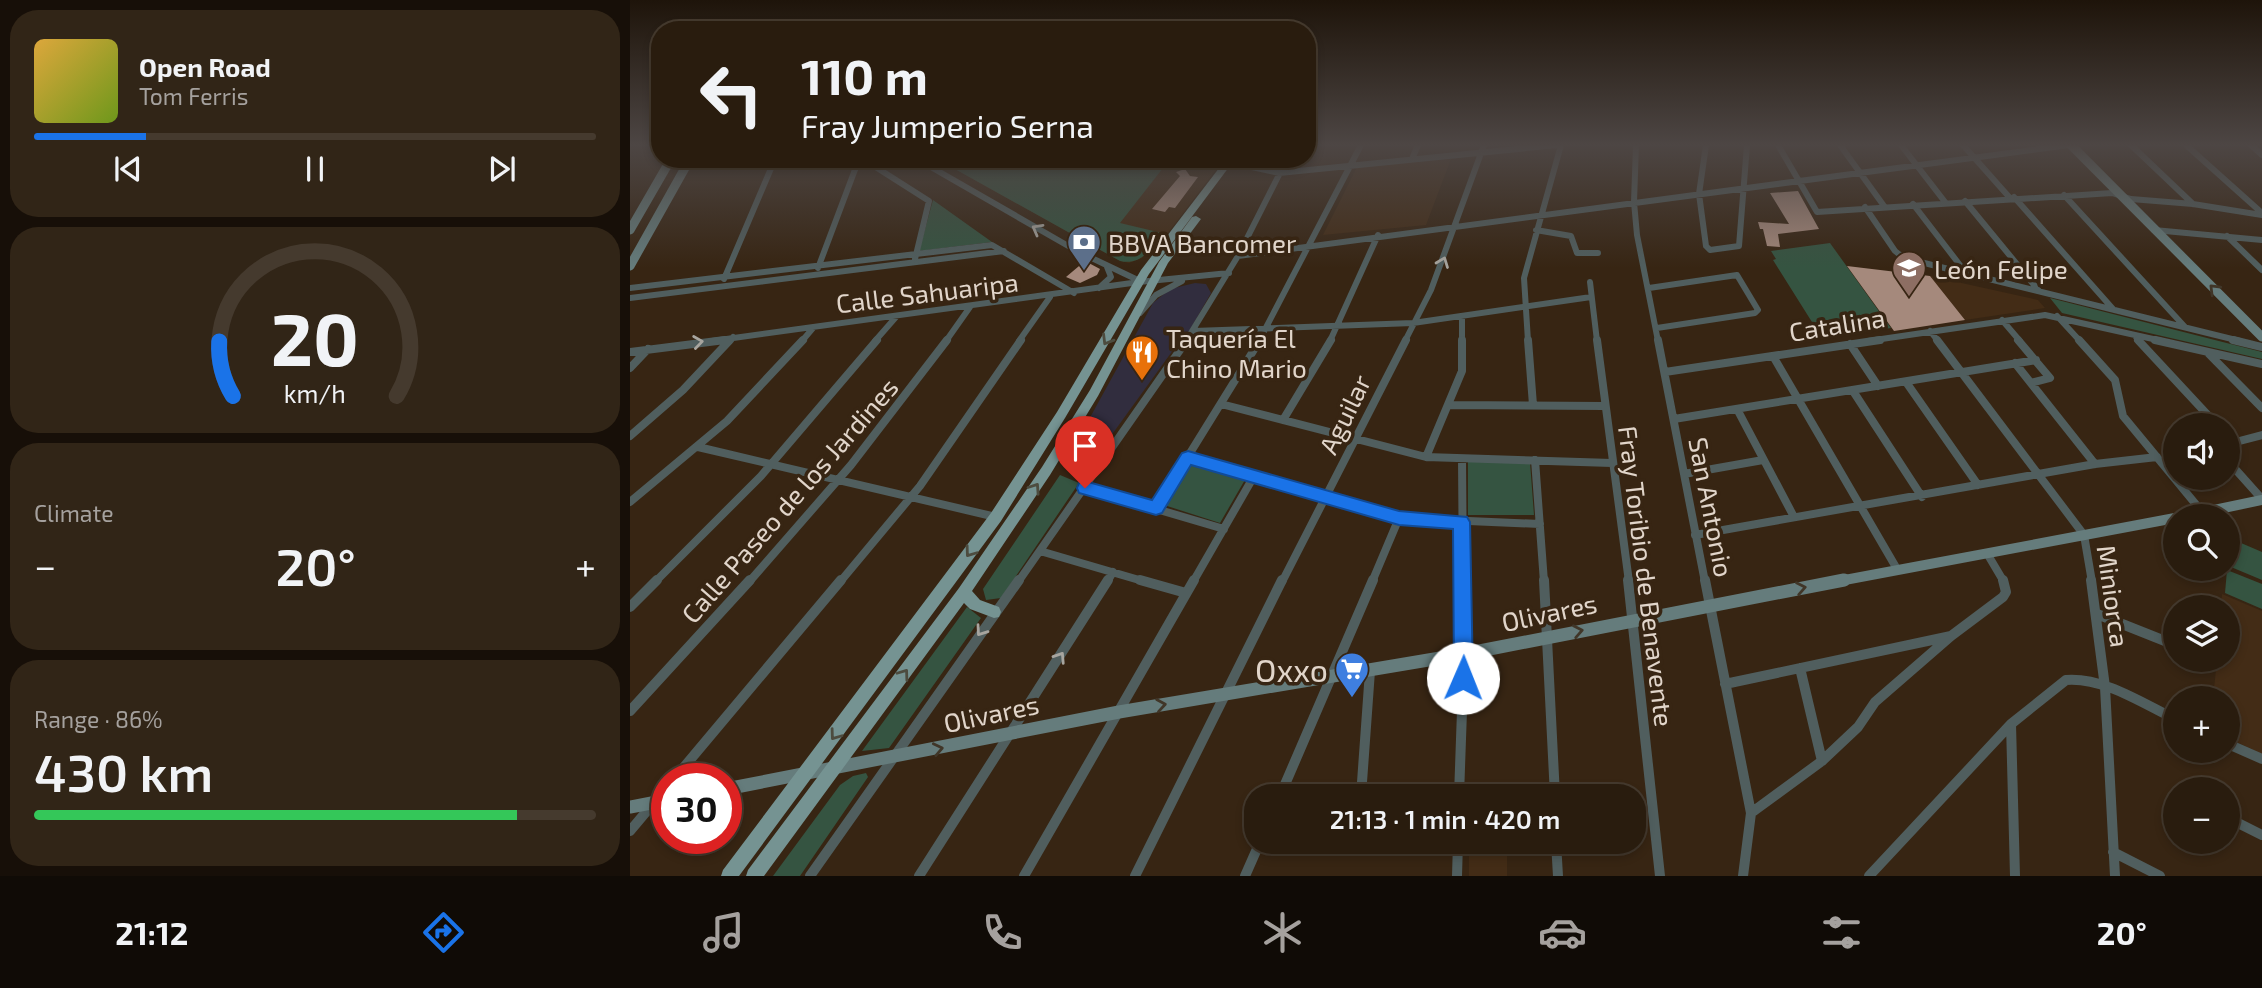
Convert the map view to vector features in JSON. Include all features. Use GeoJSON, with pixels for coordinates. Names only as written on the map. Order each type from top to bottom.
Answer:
{"type":"FeatureCollection","features":[{"type":"Feature","properties":{"kind":"main road"},"geometry":{"type":"LineString","coordinates":[[630,230],[655,186]]}},
{"type":"Feature","properties":{"kind":"main road"},"geometry":{"type":"LineString","coordinates":[[631,263],[675,186]]}},
{"type":"Feature","properties":{"kind":"main road"},"geometry":{"type":"LineString","coordinates":[[754,876],[964,592],[1063,446],[1130,327],[1153,261],[1214,186]]}},
{"type":"Feature","properties":{"kind":"main road"},"geometry":{"type":"LineString","coordinates":[[729,876],[996,517],[1148,281],[1217,186]]}},
{"type":"Feature","properties":{"kind":"main road"},"geometry":{"type":"LineString","coordinates":[[2111,186],[2260,333]]}},
{"type":"Feature","properties":{"kind":"main road"},"geometry":{"type":"LineString","coordinates":[[2240,507],[2262,499]]}},
{"type":"Feature","properties":{"kind":"main road","name":"Olivares"},"geometry":{"type":"LineString","coordinates":[[742,786],[1119,712],[1464,654],[1634,619],[2163,520]]}},
{"type":"Feature","properties":{"kind":"main road"},"geometry":{"type":"LineString","coordinates":[[964,592],[975,605],[994,612]]}},
{"type":"Feature","properties":{"kind":"main road"},"geometry":{"type":"LineString","coordinates":[[630,807],[651,804]]}},
{"type":"Feature","properties":{"kind":"main road"},"geometry":{"type":"LineString","coordinates":[[778,812],[787,816],[790,827]]}},
{"type":"Feature","properties":{"kind":"street"},"geometry":{"type":"LineString","coordinates":[[721,285],[764,186]]}},
{"type":"Feature","properties":{"kind":"street"},"geometry":{"type":"LineString","coordinates":[[816,274],[850,186]]}},
{"type":"Feature","properties":{"kind":"street"},"geometry":{"type":"LineString","coordinates":[[905,186],[929,201],[916,258]]}},
{"type":"Feature","properties":{"kind":"street"},"geometry":{"type":"LineString","coordinates":[[964,186],[1107,267],[1148,281]]}},
{"type":"Feature","properties":{"kind":"street"},"geometry":{"type":"LineString","coordinates":[[810,876],[890,758],[1085,488],[1193,331],[1238,256],[1273,186]]}},
{"type":"Feature","properties":{"kind":"street"},"geometry":{"type":"LineString","coordinates":[[1156,508],[1267,329],[1340,186]]}},
{"type":"Feature","properties":{"kind":"street","name":"Aguilar"},"geometry":{"type":"LineString","coordinates":[[1135,876],[1224,695],[1432,290],[1470,186]]}},
{"type":"Feature","properties":{"kind":"street"},"geometry":{"type":"LineString","coordinates":[[1533,405],[1523,288],[1548,186]]}},
{"type":"Feature","properties":{"kind":"street","name":"San Antonio"},"geometry":{"type":"LineString","coordinates":[[1635,186],[1637,235],[1751,813],[1743,876]]}},
{"type":"Feature","properties":{"kind":"street"},"geometry":{"type":"LineString","coordinates":[[1700,186],[1707,248],[1740,246],[1744,188]]}},
{"type":"Feature","properties":{"kind":"street"},"geometry":{"type":"LineString","coordinates":[[1238,256],[1378,235],[1761,186]]}},
{"type":"Feature","properties":{"kind":"street"},"geometry":{"type":"LineString","coordinates":[[1804,186],[1817,212],[2112,193],[2262,214]]}},
{"type":"Feature","properties":{"kind":"street"},"geometry":{"type":"LineString","coordinates":[[1869,186],[1884,206]]}},
{"type":"Feature","properties":{"kind":"street"},"geometry":{"type":"LineString","coordinates":[[1932,186],[1945,202]]}},
{"type":"Feature","properties":{"kind":"street"},"geometry":{"type":"LineString","coordinates":[[2001,186],[2113,309]]}},
{"type":"Feature","properties":{"kind":"street"},"geometry":{"type":"LineString","coordinates":[[2174,186],[2193,204]]}},
{"type":"Feature","properties":{"kind":"street"},"geometry":{"type":"LineString","coordinates":[[2231,186],[2262,214]]}},
{"type":"Feature","properties":{"kind":"street"},"geometry":{"type":"LineString","coordinates":[[2064,195],[2186,328]]}},
{"type":"Feature","properties":{"kind":"street"},"geometry":{"type":"LineString","coordinates":[[1965,201],[2039,291]]}},
{"type":"Feature","properties":{"kind":"street"},"geometry":{"type":"LineString","coordinates":[[1913,204],[1966,273]]}},
{"type":"Feature","properties":{"kind":"street"},"geometry":{"type":"LineString","coordinates":[[1865,207],[1899,255],[2262,347]]}},
{"type":"Feature","properties":{"kind":"street"},"geometry":{"type":"LineString","coordinates":[[1536,230],[1571,236],[1577,253],[1598,253]]}},
{"type":"Feature","properties":{"kind":"street"},"geometry":{"type":"LineString","coordinates":[[2154,230],[2262,240]]}},
{"type":"Feature","properties":{"kind":"street"},"geometry":{"type":"LineString","coordinates":[[1283,420],[1339,326],[1378,235]]}},
{"type":"Feature","properties":{"kind":"street"},"geometry":{"type":"LineString","coordinates":[[2227,236],[2262,270]]}},
{"type":"Feature","properties":{"kind":"street"},"geometry":{"type":"LineString","coordinates":[[630,298],[816,274],[992,245],[1074,293]]}},
{"type":"Feature","properties":{"kind":"street"},"geometry":{"type":"LineString","coordinates":[[630,289],[819,265],[1004,251]]}},
{"type":"Feature","properties":{"kind":"street"},"geometry":{"type":"LineString","coordinates":[[1164,262],[1164,274],[1167,278],[1184,279]]}},
{"type":"Feature","properties":{"kind":"street"},"geometry":{"type":"LineString","coordinates":[[1097,290],[1111,278],[1107,267]]}},
{"type":"Feature","properties":{"kind":"street","name":"Calle Sahuaripa"},"geometry":{"type":"LineString","coordinates":[[630,352],[1050,297],[1148,281],[1228,273]]}},
{"type":"Feature","properties":{"kind":"street"},"geometry":{"type":"LineString","coordinates":[[1649,288],[1737,275],[1758,310],[1755,313],[1657,328]]}},
{"type":"Feature","properties":{"kind":"street"},"geometry":{"type":"LineString","coordinates":[[1195,278],[1210,283],[1215,293]]}},
{"type":"Feature","properties":{"kind":"street"},"geometry":{"type":"LineString","coordinates":[[1130,327],[1156,296],[1184,279]]}},
{"type":"Feature","properties":{"kind":"street","name":"Fray Toribio de Benavente"},"geometry":{"type":"LineString","coordinates":[[1590,282],[1604,406],[1634,619],[1660,876]]}},
{"type":"Feature","properties":{"kind":"street"},"geometry":{"type":"LineString","coordinates":[[688,763],[912,497],[1050,297]]}},
{"type":"Feature","properties":{"kind":"street"},"geometry":{"type":"LineString","coordinates":[[1193,331],[1413,323],[1591,297]]}},
{"type":"Feature","properties":{"kind":"street","name":"Calle Paseo de los Jardines"},"geometry":{"type":"LineString","coordinates":[[630,711],[841,480],[918,384],[970,307]]}},
{"type":"Feature","properties":{"kind":"street"},"geometry":{"type":"LineString","coordinates":[[1426,457],[1462,371],[1462,316]]}},
{"type":"Feature","properties":{"kind":"street"},"geometry":{"type":"LineString","coordinates":[[2056,316],[2115,380],[2123,416],[2196,504]]}},
{"type":"Feature","properties":{"kind":"street","name":"Catalina"},"geometry":{"type":"LineString","coordinates":[[1665,372],[2002,320],[2056,316],[2262,364]]}},
{"type":"Feature","properties":{"kind":"street"},"geometry":{"type":"LineString","coordinates":[[630,607],[773,463],[896,317]]}},
{"type":"Feature","properties":{"kind":"street"},"geometry":{"type":"LineString","coordinates":[[2002,320],[2050,378],[2031,383]]}},
{"type":"Feature","properties":{"kind":"street"},"geometry":{"type":"LineString","coordinates":[[630,502],[698,447],[772,377],[813,328]]}},
{"type":"Feature","properties":{"kind":"street","name":"Miniorca"},"geometry":{"type":"LineString","coordinates":[[1930,331],[2084,535],[2105,687],[2115,876]]}},
{"type":"Feature","properties":{"kind":"street"},"geometry":{"type":"LineString","coordinates":[[2133,334],[2205,413]]}},
{"type":"Feature","properties":{"kind":"street"},"geometry":{"type":"LineString","coordinates":[[630,436],[683,390],[733,337]]}},
{"type":"Feature","properties":{"kind":"street"},"geometry":{"type":"LineString","coordinates":[[1850,344],[1878,386]]}},
{"type":"Feature","properties":{"kind":"street"},"geometry":{"type":"LineString","coordinates":[[630,368],[648,349]]}},
{"type":"Feature","properties":{"kind":"street"},"geometry":{"type":"LineString","coordinates":[[2208,353],[2262,408]]}},
{"type":"Feature","properties":{"kind":"street"},"geometry":{"type":"LineString","coordinates":[[1773,356],[1796,400],[1897,569]]}},
{"type":"Feature","properties":{"kind":"street"},"geometry":{"type":"LineString","coordinates":[[1674,419],[2036,360]]}},
{"type":"Feature","properties":{"kind":"street"},"geometry":{"type":"LineString","coordinates":[[2015,363],[2095,464]]}},
{"type":"Feature","properties":{"kind":"street"},"geometry":{"type":"LineString","coordinates":[[1906,382],[1978,485]]}},
{"type":"Feature","properties":{"kind":"street"},"geometry":{"type":"LineString","coordinates":[[1853,391],[1922,497]]}},
{"type":"Feature","properties":{"kind":"street"},"geometry":{"type":"LineString","coordinates":[[1221,404],[1426,457],[1612,463]]}},
{"type":"Feature","properties":{"kind":"street"},"geometry":{"type":"LineString","coordinates":[[1449,405],[1604,406]]}},
{"type":"Feature","properties":{"kind":"street"},"geometry":{"type":"LineString","coordinates":[[1737,409],[1794,517]]}},
{"type":"Feature","properties":{"kind":"street"},"geometry":{"type":"LineString","coordinates":[[2240,439],[2262,435]]}},
{"type":"Feature","properties":{"kind":"street"},"geometry":{"type":"LineString","coordinates":[[698,447],[996,517]]}},
{"type":"Feature","properties":{"kind":"street"},"geometry":{"type":"LineString","coordinates":[[1695,535],[1922,497],[2095,464],[2157,457]]}},
{"type":"Feature","properties":{"kind":"street"},"geometry":{"type":"LineString","coordinates":[[1188,458],[1399,518],[1540,524]]}},
{"type":"Feature","properties":{"kind":"street"},"geometry":{"type":"LineString","coordinates":[[1459,784],[1464,654],[1462,459]]}},
{"type":"Feature","properties":{"kind":"street"},"geometry":{"type":"LineString","coordinates":[[1535,460],[1548,636],[1554,784]]}},
{"type":"Feature","properties":{"kind":"street"},"geometry":{"type":"LineString","coordinates":[[1684,474],[1763,460]]}},
{"type":"Feature","properties":{"kind":"street"},"geometry":{"type":"LineString","coordinates":[[2240,474],[2262,499]]}},
{"type":"Feature","properties":{"kind":"street"},"geometry":{"type":"LineString","coordinates":[[1024,876],[1254,476]]}},
{"type":"Feature","properties":{"kind":"street"},"geometry":{"type":"LineString","coordinates":[[1085,488],[1224,529]]}},
{"type":"Feature","properties":{"kind":"street"},"geometry":{"type":"LineString","coordinates":[[1285,784],[1399,518]]}},
{"type":"Feature","properties":{"kind":"street"},"geometry":{"type":"LineString","coordinates":[[1040,551],[1186,593]]}},
{"type":"Feature","properties":{"kind":"street"},"geometry":{"type":"LineString","coordinates":[[1751,813],[1822,761],[1858,727],[1875,702],[1951,636],[2003,597],[2006,592],[2003,578],[1988,555]]}},
{"type":"Feature","properties":{"kind":"street"},"geometry":{"type":"LineString","coordinates":[[919,876],[1113,572]]}},
{"type":"Feature","properties":{"kind":"street"},"geometry":{"type":"LineString","coordinates":[[2097,614],[2163,640]]}},
{"type":"Feature","properties":{"kind":"street"},"geometry":{"type":"LineString","coordinates":[[1724,684],[1951,636]]}},
{"type":"Feature","properties":{"kind":"street"},"geometry":{"type":"LineString","coordinates":[[1800,668],[1822,761]]}},
{"type":"Feature","properties":{"kind":"street"},"geometry":{"type":"LineString","coordinates":[[1362,784],[1370,671]]}},
{"type":"Feature","properties":{"kind":"street"},"geometry":{"type":"LineString","coordinates":[[1869,876],[2011,724],[2066,680],[2078,679],[2105,687],[2163,714]]}},
{"type":"Feature","properties":{"kind":"street"},"geometry":{"type":"LineString","coordinates":[[2011,724],[2015,876]]}},
{"type":"Feature","properties":{"kind":"street"},"geometry":{"type":"LineString","coordinates":[[2240,749],[2262,759]]}},
{"type":"Feature","properties":{"kind":"street"},"geometry":{"type":"LineString","coordinates":[[630,831],[651,811]]}},
{"type":"Feature","properties":{"kind":"street"},"geometry":{"type":"LineString","coordinates":[[2240,824],[2262,835]]}},
{"type":"Feature","properties":{"kind":"street"},"geometry":{"type":"LineString","coordinates":[[2113,852],[2160,876]]}},
{"type":"Feature","properties":{"kind":"street"},"geometry":{"type":"LineString","coordinates":[[1245,876],[1255,854]]}},
{"type":"Feature","properties":{"kind":"street"},"geometry":{"type":"LineString","coordinates":[[1457,876],[1458,854]]}},
{"type":"Feature","properties":{"kind":"street"},"geometry":{"type":"LineString","coordinates":[[1557,854],[1558,876]]}},
{"type":"Feature","properties":{"kind":"shaded area"},"geometry":{"type":"Polygon","coordinates":[[[985,186],[1204,186],[1168,233],[1162,233],[1142,258],[1129,263],[1120,261],[985,186]]]}},
{"type":"Feature","properties":{"kind":"shaded area"},"geometry":{"type":"Polygon","coordinates":[[[1348,186],[1441,186],[1426,225],[1323,235],[1348,186]]]}},
{"type":"Feature","properties":{"kind":"shaded area"},"geometry":{"type":"Polygon","coordinates":[[[1930,276],[2038,300],[2045,308],[1965,320],[1930,276]]]}},
{"type":"Feature","properties":{"kind":"shaded area"},"geometry":{"type":"Polygon","coordinates":[[[1195,283],[1206,284],[1211,293],[1187,335],[1176,346],[1087,469],[1065,463],[1153,303],[1170,289],[1195,283]]]}},
{"type":"Feature","properties":{"kind":"shaded area"},"geometry":{"type":"Polygon","coordinates":[[[2240,602],[2262,611],[2262,754],[2240,744],[2240,686],[2214,686],[2216,672],[2240,672],[2240,602]]]}},
{"type":"Feature","properties":{"kind":"shaded area"},"geometry":{"type":"Polygon","coordinates":[[[1469,854],[1507,854],[1507,876],[1469,876],[1469,854]]]}},
{"type":"Feature","properties":{"kind":"green space"},"geometry":{"type":"Polygon","coordinates":[[[985,186],[1149,186],[1120,223],[1162,233],[1150,250],[1140,258],[1128,262],[1120,261],[985,186]]]}},
{"type":"Feature","properties":{"kind":"green space"},"geometry":{"type":"Polygon","coordinates":[[[933,200],[992,242],[919,251],[933,200]]]}},
{"type":"Feature","properties":{"kind":"green space"},"geometry":{"type":"Polygon","coordinates":[[[1830,243],[1891,328],[1822,338],[1773,260],[1776,259],[1771,251],[1830,243]]]}},
{"type":"Feature","properties":{"kind":"green space"},"geometry":{"type":"Polygon","coordinates":[[[2050,298],[2262,352],[2262,359],[2062,313],[2050,298]]]}},
{"type":"Feature","properties":{"kind":"green space"},"geometry":{"type":"Polygon","coordinates":[[[1191,462],[1246,478],[1220,523],[1164,505],[1191,462]]]}},
{"type":"Feature","properties":{"kind":"green space"},"geometry":{"type":"Polygon","coordinates":[[[1468,462],[1530,462],[1534,515],[1468,515],[1468,462]]]}},
{"type":"Feature","properties":{"kind":"green space"},"geometry":{"type":"Polygon","coordinates":[[[1060,475],[1079,483],[1001,598],[986,600],[983,589],[1060,475]]]}},
{"type":"Feature","properties":{"kind":"green space"},"geometry":{"type":"Polygon","coordinates":[[[2240,543],[2262,552],[2262,580],[2240,571],[2240,543]]]}},
{"type":"Feature","properties":{"kind":"green space"},"geometry":{"type":"Polygon","coordinates":[[[2240,575],[2262,584],[2262,609],[2240,599],[2240,595],[2225,593],[2226,581],[2240,581],[2240,575]]]}},
{"type":"Feature","properties":{"kind":"green space"},"geometry":{"type":"Polygon","coordinates":[[[967,607],[981,618],[889,748],[862,751],[967,607]]]}},
{"type":"Feature","properties":{"kind":"green space"},"geometry":{"type":"Polygon","coordinates":[[[866,773],[868,777],[800,876],[773,876],[840,785],[853,776],[866,773]]]}},
{"type":"Feature","properties":{"kind":"building"},"geometry":{"type":"Polygon","coordinates":[[[1172,186],[1191,186],[1175,208],[1169,207],[1165,212],[1152,209],[1172,186]]]}},
{"type":"Feature","properties":{"kind":"building"},"geometry":{"type":"Polygon","coordinates":[[[1798,191],[1819,229],[1778,234],[1780,247],[1767,246],[1763,229],[1760,229],[1758,222],[1789,224],[1770,193],[1798,191]]]}},
{"type":"Feature","properties":{"kind":"building","name":"BBVA Bancomer"},"geometry":{"type":"Polygon","coordinates":[[[1085,261],[1100,269],[1097,275],[1080,283],[1066,277],[1085,261]]]}},
{"type":"Feature","properties":{"kind":"building","name":"León Felipe"},"geometry":{"type":"Polygon","coordinates":[[[1847,266],[1930,276],[1965,320],[1894,331],[1847,266]]]}},
{"type":"Feature","properties":{"kind":"place","name":"BBVA Bancomer"},"geometry":{"type":"Point","coordinates":[1084,272]}},
{"type":"Feature","properties":{"kind":"place","name":"León Felipe"},"geometry":{"type":"Point","coordinates":[1909,298]}},
{"type":"Feature","properties":{"kind":"place","name":"Taquería El Chino Mario"},"geometry":{"type":"Point","coordinates":[1142,382]}},
{"type":"Feature","properties":{"kind":"place","name":"Oxxo"},"geometry":{"type":"Point","coordinates":[1352,699]}},
{"type":"Feature","properties":{"kind":"route"},"geometry":{"type":"LineString","coordinates":[[1085,488],[1156,508],[1188,458],[1399,518],[1461,522],[1463,678]]}}]}
